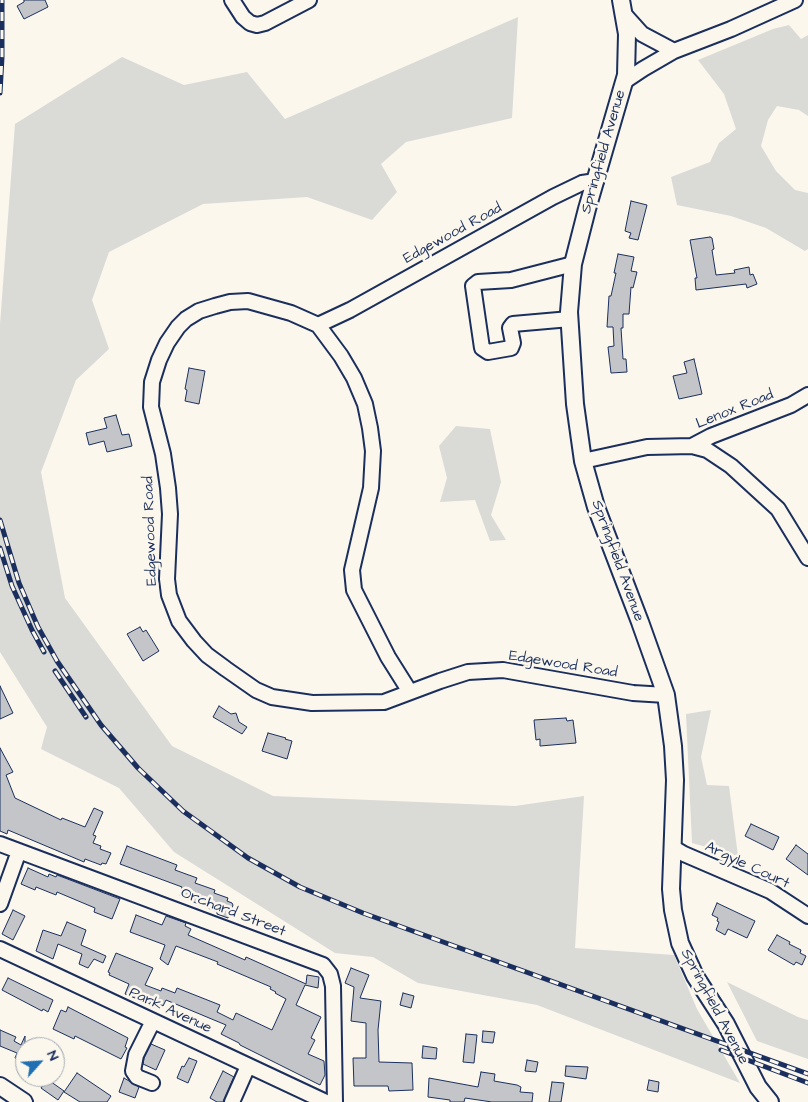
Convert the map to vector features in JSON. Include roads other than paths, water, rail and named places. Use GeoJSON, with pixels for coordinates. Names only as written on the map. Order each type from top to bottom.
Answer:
{"type":"FeatureCollection","features":[{"type":"Feature","properties":{"kind":"main road","name":"Springfield Avenue"},"geometry":{"type":"LineString","coordinates":[[623,7],[628,54],[625,81],[587,209],[573,264],[570,319],[575,404],[582,461],[596,506],[666,695],[673,746],[674,772],[672,896],[680,943],[695,976],[726,1024],[749,1070],[770,1102]]}},
{"type":"Feature","properties":{"kind":"main road"},"geometry":{"type":"LineString","coordinates":[[0,1086],[24,1102]]}},
{"type":"Feature","properties":{"kind":"street"},"geometry":{"type":"LineString","coordinates":[[232,0],[243,17],[250,23],[257,25],[265,23],[310,0]]}},
{"type":"Feature","properties":{"kind":"street"},"geometry":{"type":"LineString","coordinates":[[625,81],[674,51],[731,29],[795,0]]}},
{"type":"Feature","properties":{"kind":"street"},"geometry":{"type":"LineString","coordinates":[[623,7],[642,34],[674,51]]}},
{"type":"Feature","properties":{"kind":"street","name":"Edgewood Road"},"geometry":{"type":"LineString","coordinates":[[596,181],[582,183],[553,196],[350,310],[318,325],[291,313],[248,300],[230,302],[198,311],[178,327],[155,370],[151,396],[151,407],[163,454],[168,488],[170,514],[167,579],[169,595],[179,621],[207,655],[248,685],[272,697],[312,703],[384,702],[468,672],[503,670],[633,693],[666,695]]}},
{"type":"Feature","properties":{"kind":"street"},"geometry":{"type":"LineString","coordinates":[[570,319],[513,324],[510,328],[513,343],[511,348],[488,352],[482,348],[473,286],[478,282],[511,280],[573,264]]}},
{"type":"Feature","properties":{"kind":"street"},"geometry":{"type":"LineString","coordinates":[[318,325],[341,356],[354,378],[365,404],[370,428],[373,451],[371,488],[352,570],[354,590],[384,650],[410,692]]}},
{"type":"Feature","properties":{"kind":"street","name":"Lenox Road"},"geometry":{"type":"LineString","coordinates":[[582,461],[648,447],[692,446],[711,436],[791,405],[808,395]]}},
{"type":"Feature","properties":{"kind":"street"},"geometry":{"type":"LineString","coordinates":[[692,446],[707,450],[725,461],[778,509],[808,558]]}},
{"type":"Feature","properties":{"kind":"street","name":"Orchard Street"},"geometry":{"type":"LineString","coordinates":[[0,844],[323,965],[330,974],[333,986],[334,1102]]}},
{"type":"Feature","properties":{"kind":"street","name":"Argyle Court"},"geometry":{"type":"LineString","coordinates":[[672,847],[770,891],[808,916]]}},
{"type":"Feature","properties":{"kind":"street"},"geometry":{"type":"LineString","coordinates":[[0,904],[19,851]]}},
{"type":"Feature","properties":{"kind":"street","name":"Park Avenue"},"geometry":{"type":"LineString","coordinates":[[0,949],[326,1102]]}},
{"type":"Feature","properties":{"kind":"street"},"geometry":{"type":"LineString","coordinates":[[152,1083],[137,1076],[132,1071],[136,1055],[153,1021]]}},
{"type":"Feature","properties":{"kind":"street"},"geometry":{"type":"LineString","coordinates":[[232,1102],[248,1066]]}},
{"type":"Feature","properties":{"kind":"railway"},"geometry":{"type":"LineString","coordinates":[[0,93],[2,0]]}},
{"type":"Feature","properties":{"kind":"railway"},"geometry":{"type":"LineString","coordinates":[[0,520],[19,583],[38,627],[57,661],[101,725],[138,768],[183,811],[248,858],[300,887],[363,913],[808,1074]]}},
{"type":"Feature","properties":{"kind":"railway"},"geometry":{"type":"LineString","coordinates":[[0,548],[12,586],[44,652]]}},
{"type":"Feature","properties":{"kind":"railway"},"geometry":{"type":"LineString","coordinates":[[55,671],[86,717]]}},
{"type":"Feature","properties":{"kind":"railway"},"geometry":{"type":"LineString","coordinates":[[721,1050],[808,1083]]}}]}
